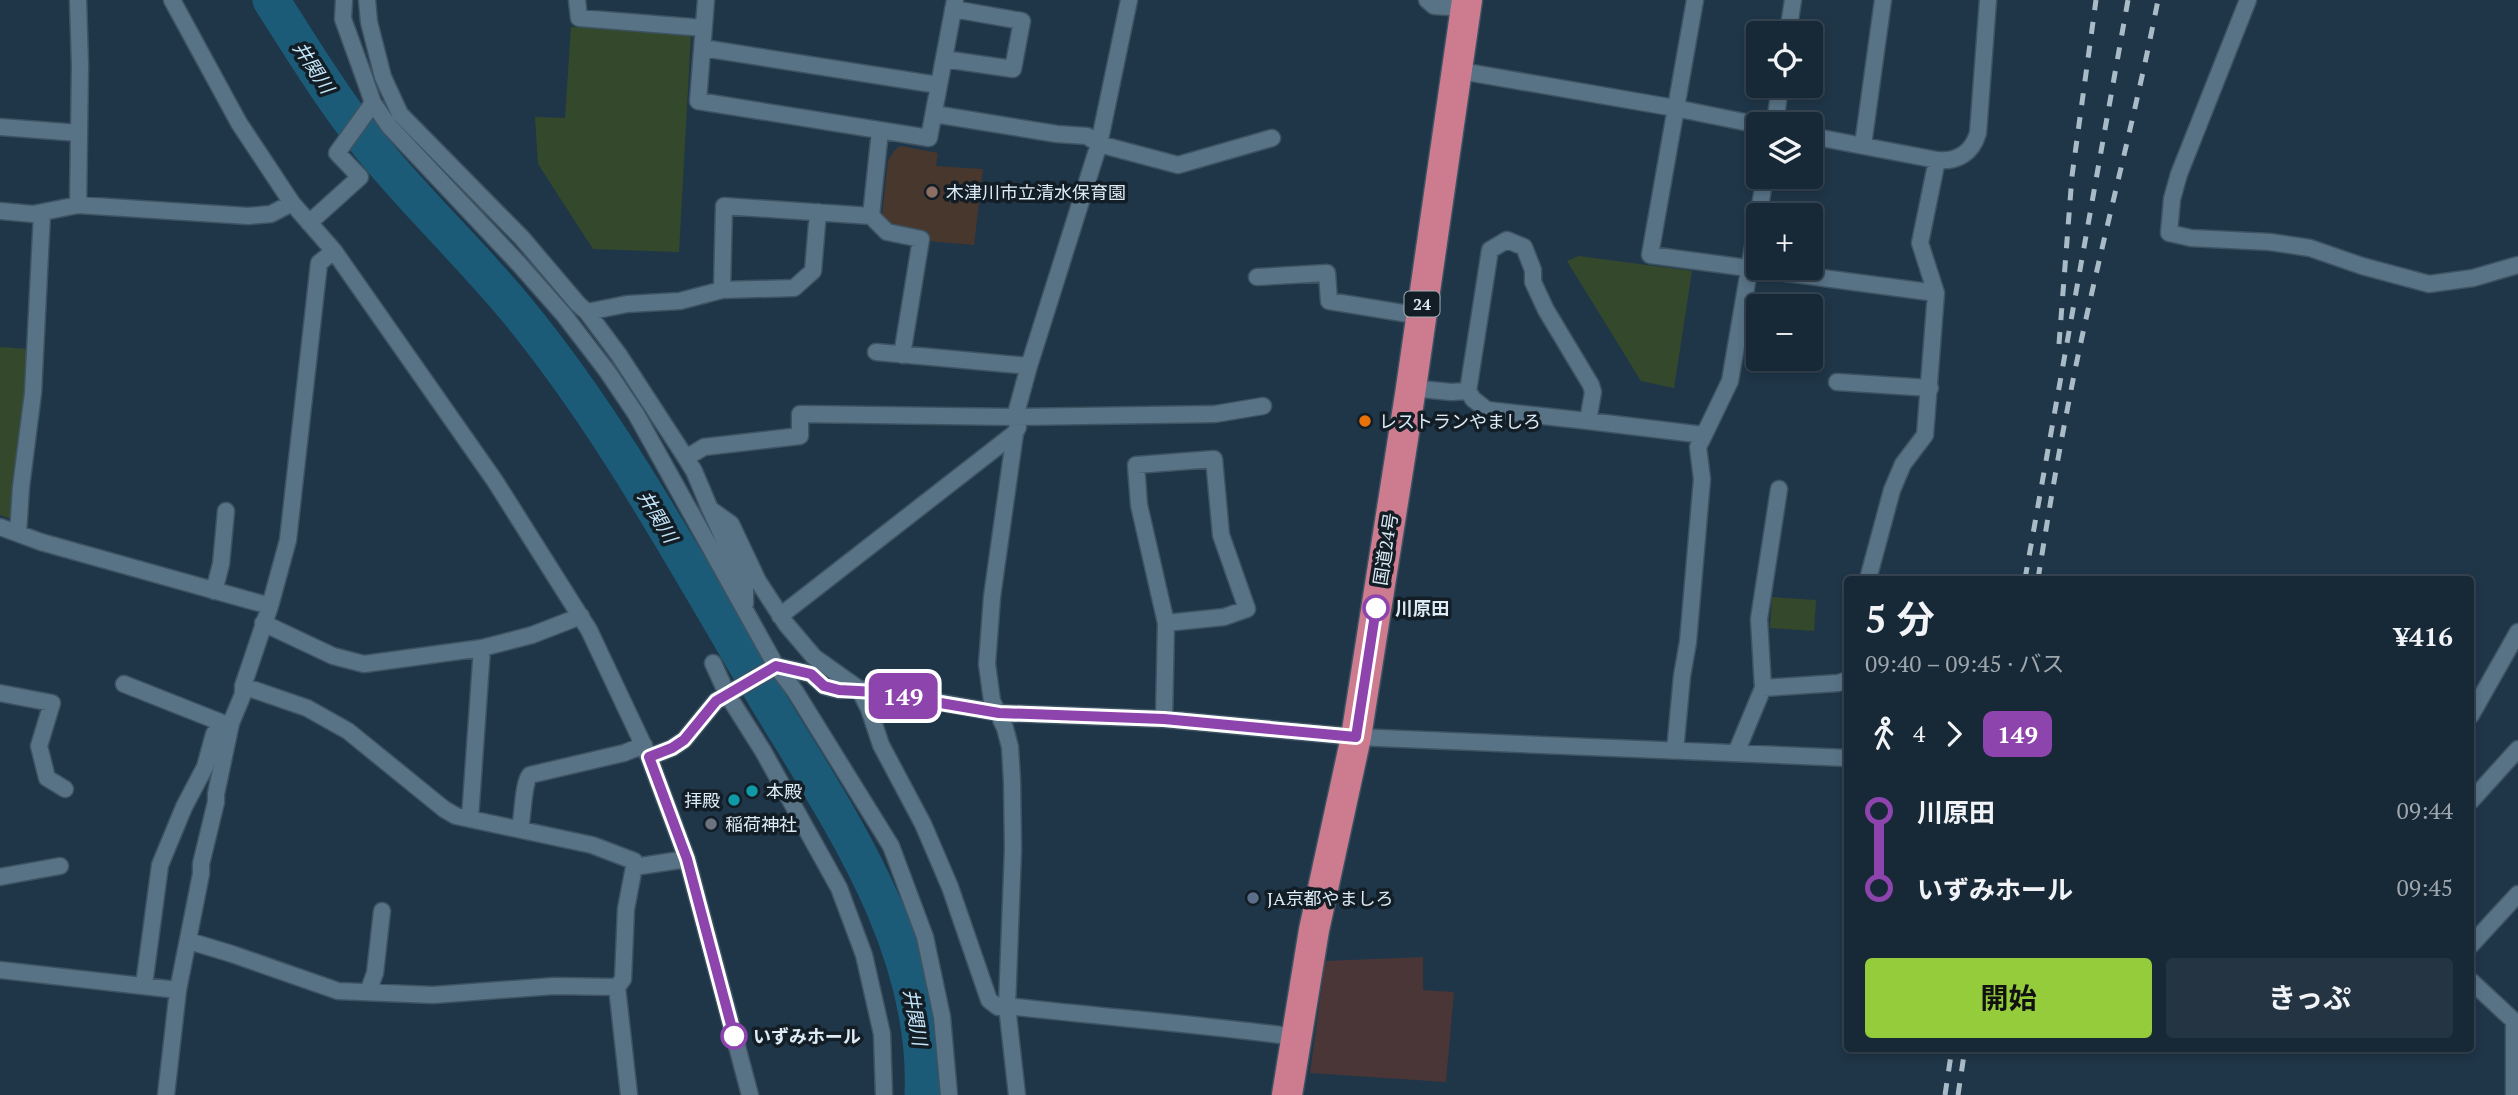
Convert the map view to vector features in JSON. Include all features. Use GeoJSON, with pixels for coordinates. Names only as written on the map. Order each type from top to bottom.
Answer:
{"type":"FeatureCollection","features":[{"type":"Feature","properties":{"kind":"highway","name":"国道24号"},"geometry":{"type":"LineString","coordinates":[[1287,1095],[1314,930],[1356,737],[1411,388],[1466,4]]}},
{"type":"Feature","properties":{"kind":"street"},"geometry":{"type":"LineString","coordinates":[[78,0],[78,205]]}},
{"type":"Feature","properties":{"kind":"street"},"geometry":{"type":"LineString","coordinates":[[172,0],[239,123],[292,203],[334,251],[495,481],[581,616],[647,751],[687,859],[750,1095]]}},
{"type":"Feature","properties":{"kind":"street"},"geometry":{"type":"LineString","coordinates":[[344,0],[343,19],[369,108],[519,264],[564,315],[607,372],[636,414],[704,539],[745,607],[773,668],[794,691],[891,846],[925,937],[943,1017],[949,1095]]}},
{"type":"Feature","properties":{"kind":"street"},"geometry":{"type":"LineString","coordinates":[[367,0],[369,22],[383,77],[400,114],[522,238],[587,312],[619,355],[694,471],[745,585],[745,607]]}},
{"type":"Feature","properties":{"kind":"street"},"geometry":{"type":"LineString","coordinates":[[577,0],[579,18],[704,28]]}},
{"type":"Feature","properties":{"kind":"street"},"geometry":{"type":"LineString","coordinates":[[706,0],[698,101],[929,138],[954,5],[1022,21],[1013,69],[944,59]]}},
{"type":"Feature","properties":{"kind":"street"},"geometry":{"type":"LineString","coordinates":[[1017,1095],[1007,1006],[1013,849],[1012,781],[1010,747],[999,713],[992,701],[987,664],[992,597],[1015,425],[1029,366],[1100,144],[1129,0]]}},
{"type":"Feature","properties":{"kind":"street"},"geometry":{"type":"LineString","coordinates":[[1427,0],[1434,6],[1466,4]]}},
{"type":"Feature","properties":{"kind":"street"},"geometry":{"type":"LineString","coordinates":[[1695,0],[1650,255],[1746,267]]}},
{"type":"Feature","properties":{"kind":"street"},"geometry":{"type":"LineString","coordinates":[[1790,21],[1793,0]]}},
{"type":"Feature","properties":{"kind":"street"},"geometry":{"type":"LineString","coordinates":[[1863,145],[1883,0]]}},
{"type":"Feature","properties":{"kind":"street"},"geometry":{"type":"LineString","coordinates":[[1823,138],[1937,160],[1958,159],[1966,153],[1976,141],[1988,0]]}},
{"type":"Feature","properties":{"kind":"street"},"geometry":{"type":"LineString","coordinates":[[2248,0],[2179,174],[2172,199],[2169,233],[2191,238],[2270,242],[2310,248],[2362,266],[2429,284],[2473,278],[2518,265]]}},
{"type":"Feature","properties":{"kind":"street"},"geometry":{"type":"LineString","coordinates":[[702,48],[939,85]]}},
{"type":"Feature","properties":{"kind":"street"},"geometry":{"type":"LineString","coordinates":[[1455,70],[1746,122]]}},
{"type":"Feature","properties":{"kind":"street"},"geometry":{"type":"LineString","coordinates":[[309,223],[360,177],[337,153],[369,108]]}},
{"type":"Feature","properties":{"kind":"street"},"geometry":{"type":"LineString","coordinates":[[934,114],[1056,134],[1087,136],[1100,144],[1178,165],[1272,138]]}},
{"type":"Feature","properties":{"kind":"street"},"geometry":{"type":"LineString","coordinates":[[0,127],[79,132]]}},
{"type":"Feature","properties":{"kind":"street"},"geometry":{"type":"LineString","coordinates":[[871,216],[880,131]]}},
{"type":"Feature","properties":{"kind":"street"},"geometry":{"type":"LineString","coordinates":[[1869,576],[1892,490],[1903,464],[1925,435],[1936,293],[1920,243],[1937,160]]}},
{"type":"Feature","properties":{"kind":"street"},"geometry":{"type":"LineString","coordinates":[[0,211],[33,215],[78,205],[248,216],[271,214],[292,203]]}},
{"type":"Feature","properties":{"kind":"street"},"geometry":{"type":"LineString","coordinates":[[722,290],[724,206],[871,216],[887,232],[921,239],[902,355]]}},
{"type":"Feature","properties":{"kind":"street"},"geometry":{"type":"LineString","coordinates":[[587,312],[627,304],[680,302],[722,290],[794,288],[813,271],[818,212]]}},
{"type":"Feature","properties":{"kind":"street"},"geometry":{"type":"LineString","coordinates":[[18,533],[33,393],[42,213]]}},
{"type":"Feature","properties":{"kind":"street"},"geometry":{"type":"LineString","coordinates":[[1588,421],[1593,392],[1591,385],[1546,310],[1533,282],[1534,270],[1524,247],[1507,240],[1490,250],[1468,391],[1473,399],[1488,410],[1704,435]]}},
{"type":"Feature","properties":{"kind":"street"},"geometry":{"type":"LineString","coordinates":[[144,985],[160,865],[184,807],[205,767],[214,734],[228,723],[243,694],[243,686],[270,606],[288,540],[319,263],[334,251]]}},
{"type":"Feature","properties":{"kind":"street"},"geometry":{"type":"LineString","coordinates":[[1257,277],[1327,273],[1329,301],[1421,316]]}},
{"type":"Feature","properties":{"kind":"street"},"geometry":{"type":"LineString","coordinates":[[1823,277],[1936,293]]}},
{"type":"Feature","properties":{"kind":"street"},"geometry":{"type":"LineString","coordinates":[[1675,751],[1688,642],[1702,479],[1698,447],[1730,381],[1747,280]]}},
{"type":"Feature","properties":{"kind":"street"},"geometry":{"type":"LineString","coordinates":[[876,352],[1029,366]]}},
{"type":"Feature","properties":{"kind":"street"},"geometry":{"type":"LineString","coordinates":[[1837,382],[1930,388]]}},
{"type":"Feature","properties":{"kind":"street"},"geometry":{"type":"LineString","coordinates":[[1411,388],[1468,391]]}},
{"type":"Feature","properties":{"kind":"street"},"geometry":{"type":"LineString","coordinates":[[686,458],[704,447],[800,436],[800,414],[1015,425],[1215,414],[1263,405]]}},
{"type":"Feature","properties":{"kind":"street"},"geometry":{"type":"LineString","coordinates":[[780,616],[1015,425]]}},
{"type":"Feature","properties":{"kind":"street"},"geometry":{"type":"LineString","coordinates":[[1164,719],[1166,623],[1139,505],[1136,466],[1214,460],[1221,536],[1247,609],[1224,617],[1166,623]]}},
{"type":"Feature","properties":{"kind":"street"},"geometry":{"type":"LineString","coordinates":[[1736,753],[1763,688],[1759,619],[1779,489]]}},
{"type":"Feature","properties":{"kind":"street"},"geometry":{"type":"LineString","coordinates":[[710,509],[732,524],[758,581],[780,616],[814,657],[859,689],[881,745],[923,824],[950,887],[989,1000],[998,1007],[1196,1024],[1296,1037]]}},
{"type":"Feature","properties":{"kind":"street"},"geometry":{"type":"LineString","coordinates":[[214,591],[221,564],[226,511]]}},
{"type":"Feature","properties":{"kind":"street"},"geometry":{"type":"LineString","coordinates":[[0,527],[41,542],[270,606]]}},
{"type":"Feature","properties":{"kind":"street"},"geometry":{"type":"LineString","coordinates":[[263,623],[333,656],[364,664],[482,648],[532,635],[581,616]]}},
{"type":"Feature","properties":{"kind":"street"},"geometry":{"type":"LineString","coordinates":[[2474,710],[2518,632]]}},
{"type":"Feature","properties":{"kind":"street"},"geometry":{"type":"LineString","coordinates":[[470,818],[482,648]]}},
{"type":"Feature","properties":{"kind":"street"},"geometry":{"type":"LineString","coordinates":[[713,663],[839,888],[864,955],[882,1034],[884,1095]]}},
{"type":"Feature","properties":{"kind":"street"},"geometry":{"type":"LineString","coordinates":[[520,829],[526,780],[530,775],[624,753],[672,748],[684,740],[716,701],[773,668],[811,674],[824,686],[831,688],[859,689],[999,713],[1164,719],[1356,737],[1844,758]]}},
{"type":"Feature","properties":{"kind":"street"},"geometry":{"type":"LineString","coordinates":[[1763,688],[1844,681]]}},
{"type":"Feature","properties":{"kind":"street"},"geometry":{"type":"LineString","coordinates":[[124,684],[228,723]]}},
{"type":"Feature","properties":{"kind":"street"},"geometry":{"type":"LineString","coordinates":[[243,686],[319,714],[348,732],[456,816],[593,845],[634,861],[626,909],[623,979],[617,987],[628,1095]]}},
{"type":"Feature","properties":{"kind":"street"},"geometry":{"type":"LineString","coordinates":[[0,693],[52,703],[39,746],[47,778],[65,789]]}},
{"type":"Feature","properties":{"kind":"street"},"geometry":{"type":"LineString","coordinates":[[183,1095],[167,1091],[178,990],[189,942],[201,864],[228,748],[228,723]]}},
{"type":"Feature","properties":{"kind":"street"},"geometry":{"type":"LineString","coordinates":[[2474,798],[2518,749]]}},
{"type":"Feature","properties":{"kind":"street"},"geometry":{"type":"LineString","coordinates":[[634,867],[687,859]]}},
{"type":"Feature","properties":{"kind":"street"},"geometry":{"type":"LineString","coordinates":[[0,877],[60,866]]}},
{"type":"Feature","properties":{"kind":"street"},"geometry":{"type":"LineString","coordinates":[[2474,943],[2518,894]]}},
{"type":"Feature","properties":{"kind":"street"},"geometry":{"type":"LineString","coordinates":[[368,992],[375,973],[382,911]]}},
{"type":"Feature","properties":{"kind":"street"},"geometry":{"type":"LineString","coordinates":[[189,942],[338,990],[433,995],[554,986],[617,987]]}},
{"type":"Feature","properties":{"kind":"street"},"geometry":{"type":"LineString","coordinates":[[0,970],[178,990]]}},
{"type":"Feature","properties":{"kind":"street"},"geometry":{"type":"LineString","coordinates":[[2474,984],[2516,1020],[2514,1095]]}},
{"type":"Feature","properties":{"kind":"shaded area","name":"木津川市立清水保育園"},"geometry":{"type":"Polygon","coordinates":[[[900,146],[938,153],[936,166],[983,169],[974,245],[928,241],[929,232],[889,226],[882,216],[888,161],[900,146]]]}},
{"type":"Feature","properties":{"kind":"shaded area"},"geometry":{"type":"Polygon","coordinates":[[[1423,957],[1423,990],[1454,992],[1446,1082],[1310,1073],[1325,961],[1423,957]]]}},
{"type":"Feature","properties":{"kind":"green space"},"geometry":{"type":"Polygon","coordinates":[[[571,27],[691,34],[679,252],[593,249],[538,164],[535,117],[565,118],[571,27]]]}},
{"type":"Feature","properties":{"kind":"green space"},"geometry":{"type":"Polygon","coordinates":[[[1579,256],[1692,271],[1674,388],[1641,381],[1567,261],[1579,256]]]}},
{"type":"Feature","properties":{"kind":"green space"},"geometry":{"type":"Polygon","coordinates":[[[0,347],[31,349],[14,520],[0,515],[0,347]]]}},
{"type":"Feature","properties":{"kind":"green space"},"geometry":{"type":"Polygon","coordinates":[[[1772,597],[1816,600],[1814,631],[1770,628],[1772,597]]]}},
{"type":"Feature","properties":{"kind":"waterway","name":"井関川"},"geometry":{"type":"LineString","coordinates":[[271,0],[352,122],[398,179],[517,310],[589,406],[654,507],[830,802],[878,894],[898,942],[913,991],[921,1042],[923,1095]]}},
{"type":"Feature","properties":{"kind":"railway"},"geometry":{"type":"LineString","coordinates":[[2059,344],[2072,176],[2096,0]]}},
{"type":"Feature","properties":{"kind":"railway"},"geometry":{"type":"LineString","coordinates":[[2026,576],[2128,0]]}},
{"type":"Feature","properties":{"kind":"railway"},"geometry":{"type":"LineString","coordinates":[[2038,576],[2077,359],[2158,0]]}},
{"type":"Feature","properties":{"kind":"railway"},"geometry":{"type":"LineString","coordinates":[[1945,1095],[1951,1052]]}},
{"type":"Feature","properties":{"kind":"railway"},"geometry":{"type":"LineString","coordinates":[[1958,1095],[1964,1052]]}},
{"type":"Feature","properties":{"kind":"bus line","name":"149"},"geometry":{"type":"LineString","coordinates":[[734,1036],[687,859],[649,757],[684,740],[716,701],[736,692],[776,666],[811,674],[824,686],[839,690],[859,689],[894,694],[999,713],[1164,719],[1356,737],[1376,608]]}},
{"type":"Feature","properties":{"kind":"place","name":"木津川市立清水保育園"},"geometry":{"type":"Point","coordinates":[932,192]}},
{"type":"Feature","properties":{"kind":"place","name":"レストランやましろ"},"geometry":{"type":"Point","coordinates":[1365,421]}},
{"type":"Feature","properties":{"kind":"place","name":"川原田"},"geometry":{"type":"Point","coordinates":[1376,608]}},
{"type":"Feature","properties":{"kind":"place","name":"本殿"},"geometry":{"type":"Point","coordinates":[752,791]}},
{"type":"Feature","properties":{"kind":"place","name":"拝殿"},"geometry":{"type":"Point","coordinates":[734,800]}},
{"type":"Feature","properties":{"kind":"place","name":"稲荷神社"},"geometry":{"type":"Point","coordinates":[711,824]}},
{"type":"Feature","properties":{"kind":"place","name":"JA京都やましろ"},"geometry":{"type":"Point","coordinates":[1253,898]}},
{"type":"Feature","properties":{"kind":"place","name":"いずみホール"},"geometry":{"type":"Point","coordinates":[734,1036]}}]}
